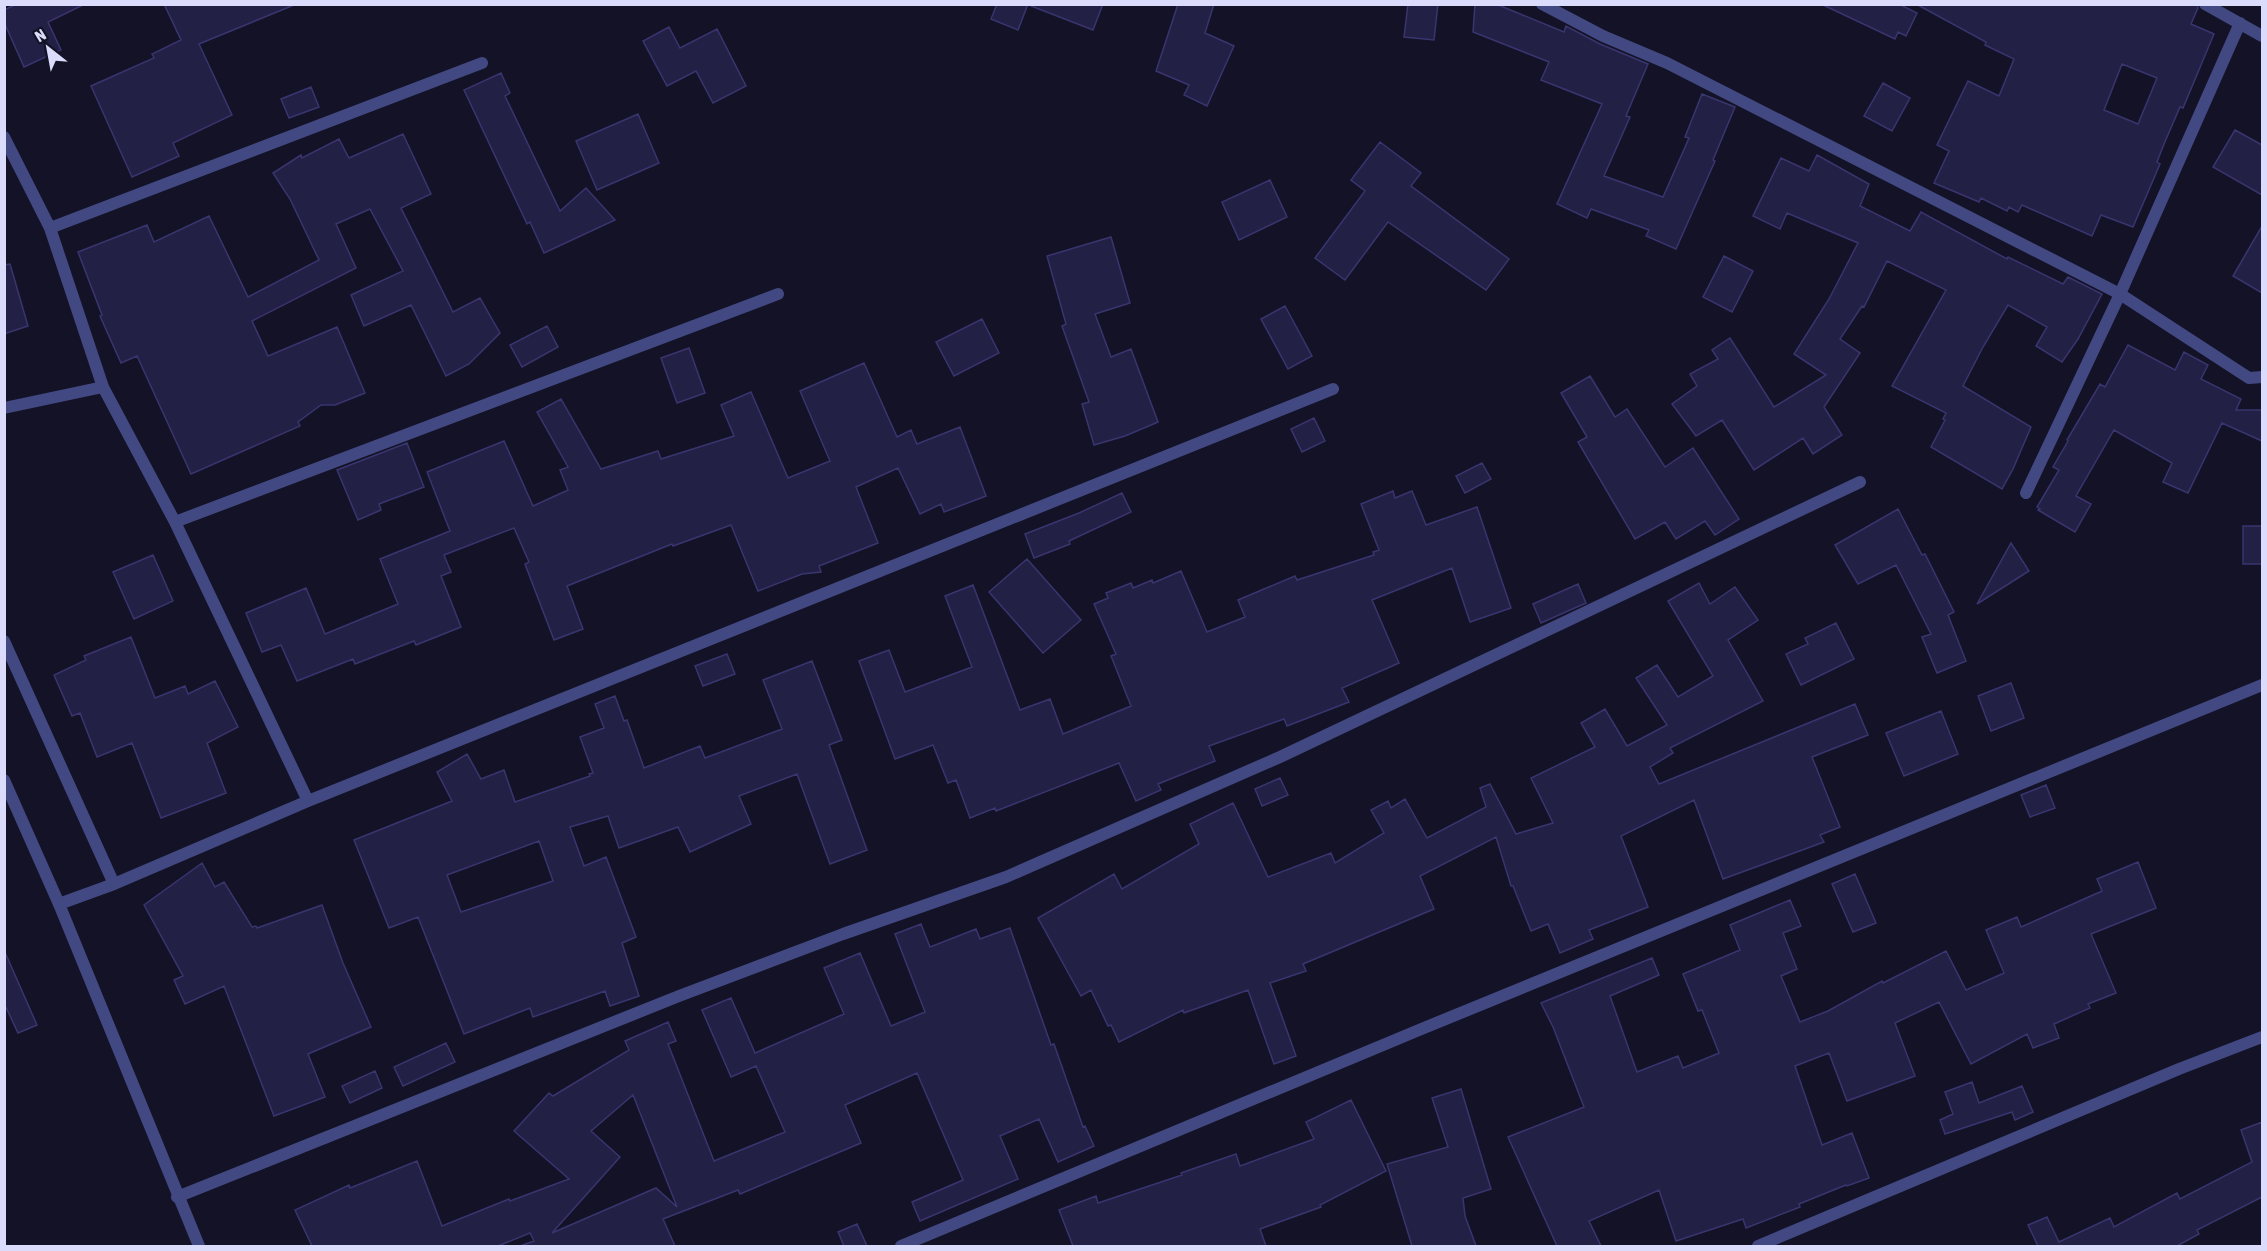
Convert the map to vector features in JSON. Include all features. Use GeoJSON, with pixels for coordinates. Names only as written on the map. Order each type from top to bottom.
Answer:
{"type":"FeatureCollection","features":[{"type":"Feature","properties":{"kind":"street"},"geometry":{"type":"LineString","coordinates":[[1542,4],[1603,36],[1667,63],[2120,294],[2249,378],[2262,377]]}},
{"type":"Feature","properties":{"kind":"street"},"geometry":{"type":"LineString","coordinates":[[2205,4],[2262,36]]}},
{"type":"Feature","properties":{"kind":"street"},"geometry":{"type":"LineString","coordinates":[[2026,493],[2120,294],[2240,23]]}},
{"type":"Feature","properties":{"kind":"street"},"geometry":{"type":"LineString","coordinates":[[50,228],[482,63]]}},
{"type":"Feature","properties":{"kind":"street"},"geometry":{"type":"LineString","coordinates":[[4,137],[50,228],[103,387],[175,522],[308,801]]}},
{"type":"Feature","properties":{"kind":"street"},"geometry":{"type":"LineString","coordinates":[[175,522],[778,294]]}},
{"type":"Feature","properties":{"kind":"street"},"geometry":{"type":"LineString","coordinates":[[4,408],[103,387]]}},
{"type":"Feature","properties":{"kind":"street"},"geometry":{"type":"LineString","coordinates":[[59,904],[114,884],[308,801],[1333,389]]}},
{"type":"Feature","properties":{"kind":"street"},"geometry":{"type":"LineString","coordinates":[[177,1197],[679,996],[843,934],[1006,877],[1280,757],[1860,482]]}},
{"type":"Feature","properties":{"kind":"street"},"geometry":{"type":"LineString","coordinates":[[4,641],[114,884]]}},
{"type":"Feature","properties":{"kind":"street"},"geometry":{"type":"LineString","coordinates":[[901,1246],[1408,1035],[2262,685]]}},
{"type":"Feature","properties":{"kind":"street"},"geometry":{"type":"LineString","coordinates":[[4,780],[59,904],[199,1246]]}},
{"type":"Feature","properties":{"kind":"street"},"geometry":{"type":"LineString","coordinates":[[1758,1246],[2179,1069],[2262,1037]]}},
{"type":"Feature","properties":{"kind":"building"},"geometry":{"type":"Polygon","coordinates":[[[17,4],[85,4],[48,22],[61,50],[24,67],[4,22],[4,10],[17,4]]]}},
{"type":"Feature","properties":{"kind":"building"},"geometry":{"type":"Polygon","coordinates":[[[164,4],[294,5],[199,44],[232,115],[173,143],[179,156],[132,177],[91,86],[154,58],[152,54],[181,40],[164,4]]]}},
{"type":"Feature","properties":{"kind":"building"},"geometry":{"type":"Polygon","coordinates":[[[997,4],[1028,4],[1018,30],[991,19],[997,4]]]}},
{"type":"Feature","properties":{"kind":"building"},"geometry":{"type":"Polygon","coordinates":[[[1031,4],[1103,4],[1093,30],[1031,6],[1031,4]]]}},
{"type":"Feature","properties":{"kind":"building"},"geometry":{"type":"Polygon","coordinates":[[[1178,4],[1214,4],[1205,33],[1234,46],[1207,106],[1184,95],[1189,85],[1156,71],[1178,4]]]}},
{"type":"Feature","properties":{"kind":"building"},"geometry":{"type":"Polygon","coordinates":[[[1408,4],[1438,4],[1434,40],[1404,37],[1408,4]]]}},
{"type":"Feature","properties":{"kind":"building"},"geometry":{"type":"Polygon","coordinates":[[[1475,4],[1496,4],[1564,32],[1566,26],[1600,44],[1648,64],[1626,116],[1630,117],[1604,176],[1663,197],[1689,138],[1685,137],[1702,94],[1735,107],[1713,160],[1715,161],[1676,249],[1646,236],[1649,230],[1591,209],[1587,218],[1557,204],[1602,104],[1541,80],[1549,62],[1473,32],[1475,4]]]}},
{"type":"Feature","properties":{"kind":"building"},"geometry":{"type":"Polygon","coordinates":[[[1821,4],[1899,4],[1917,13],[1906,36],[1898,32],[1895,39],[1821,4]]]}},
{"type":"Feature","properties":{"kind":"building"},"geometry":{"type":"Polygon","coordinates":[[[1916,4],[2197,4],[2198,8],[2191,24],[2214,34],[2183,108],[2180,107],[2164,144],[2157,162],[2160,164],[2133,227],[2101,215],[2092,236],[2022,205],[2018,212],[2009,207],[2007,211],[1981,198],[1979,202],[1934,183],[1949,151],[1937,145],[1968,81],[1999,96],[2014,59],[1985,45],[1986,42],[1916,4]],[[2122,64],[2104,110],[2138,124],[2157,78],[2122,64]]]}},
{"type":"Feature","properties":{"kind":"building"},"geometry":{"type":"Polygon","coordinates":[[[669,27],[680,48],[717,29],[746,86],[713,103],[696,71],[667,86],[643,41],[669,27]]]}},
{"type":"Feature","properties":{"kind":"building"},"geometry":{"type":"Polygon","coordinates":[[[501,73],[510,93],[505,96],[560,211],[586,188],[615,220],[544,253],[530,222],[527,224],[464,90],[501,73]]]}},
{"type":"Feature","properties":{"kind":"building"},"geometry":{"type":"Polygon","coordinates":[[[1883,83],[1910,98],[1892,131],[1864,116],[1883,83]]]}},
{"type":"Feature","properties":{"kind":"building"},"geometry":{"type":"Polygon","coordinates":[[[311,87],[319,107],[289,118],[281,99],[311,87]]]}},
{"type":"Feature","properties":{"kind":"building"},"geometry":{"type":"Polygon","coordinates":[[[638,114],[659,163],[597,190],[576,141],[638,114]]]}},
{"type":"Feature","properties":{"kind":"building"},"geometry":{"type":"Polygon","coordinates":[[[2235,130],[2262,145],[2262,195],[2213,167],[2235,130]]]}},
{"type":"Feature","properties":{"kind":"building"},"geometry":{"type":"Polygon","coordinates":[[[403,134],[431,194],[401,208],[453,312],[480,298],[500,333],[469,364],[446,376],[411,305],[364,326],[351,295],[403,271],[370,209],[336,224],[356,268],[252,321],[268,356],[337,327],[365,393],[335,405],[321,405],[298,422],[300,426],[191,474],[137,356],[121,363],[100,316],[102,315],[78,252],[147,225],[154,242],[209,216],[248,297],[319,260],[290,199],[273,173],[301,155],[302,158],[339,139],[349,158],[403,134]]]}},
{"type":"Feature","properties":{"kind":"building"},"geometry":{"type":"Polygon","coordinates":[[[1380,142],[1421,173],[1411,186],[1509,259],[1486,290],[1388,222],[1345,280],[1315,258],[1365,191],[1351,180],[1380,142]]]}},
{"type":"Feature","properties":{"kind":"building"},"geometry":{"type":"Polygon","coordinates":[[[1817,155],[1869,184],[1860,206],[1910,231],[1921,212],[2007,259],[2008,257],[2063,284],[2068,277],[2102,294],[2078,339],[2062,362],[2036,346],[2047,327],[2008,305],[1963,386],[2031,427],[2002,489],[1931,447],[1945,420],[1943,419],[1946,413],[1892,386],[1946,290],[1887,261],[1864,307],[1862,306],[1840,339],[1860,353],[1824,407],[1842,435],[1813,454],[1803,438],[1754,470],[1722,420],[1696,436],[1672,404],[1697,386],[1690,374],[1718,359],[1712,350],[1730,338],[1774,407],[1826,375],[1794,354],[1829,299],[1858,243],[1787,213],[1780,229],[1753,216],[1781,158],[1809,171],[1817,155]]]}},
{"type":"Feature","properties":{"kind":"building"},"geometry":{"type":"Polygon","coordinates":[[[1270,180],[1287,217],[1239,240],[1222,202],[1270,180]]]}},
{"type":"Feature","properties":{"kind":"building"},"geometry":{"type":"Polygon","coordinates":[[[2262,226],[2262,293],[2233,276],[2262,226]]]}},
{"type":"Feature","properties":{"kind":"building"},"geometry":{"type":"Polygon","coordinates":[[[1111,237],[1130,303],[1095,314],[1111,357],[1131,349],[1158,422],[1125,436],[1094,445],[1082,404],[1089,402],[1062,326],[1066,324],[1047,256],[1111,237]]]}},
{"type":"Feature","properties":{"kind":"building"},"geometry":{"type":"Polygon","coordinates":[[[1724,256],[1753,271],[1732,312],[1703,297],[1724,256]]]}},
{"type":"Feature","properties":{"kind":"building"},"geometry":{"type":"Polygon","coordinates":[[[10,264],[28,326],[4,334],[4,265],[10,264]]]}},
{"type":"Feature","properties":{"kind":"building"},"geometry":{"type":"Polygon","coordinates":[[[1285,306],[1312,356],[1288,369],[1261,319],[1285,306]]]}},
{"type":"Feature","properties":{"kind":"building"},"geometry":{"type":"Polygon","coordinates":[[[982,319],[999,353],[954,376],[936,342],[982,319]]]}},
{"type":"Feature","properties":{"kind":"building"},"geometry":{"type":"Polygon","coordinates":[[[547,326],[558,347],[522,367],[510,345],[547,326]]]}},
{"type":"Feature","properties":{"kind":"building"},"geometry":{"type":"Polygon","coordinates":[[[2128,345],[2175,370],[2184,352],[2208,365],[2201,379],[2241,399],[2236,410],[2262,410],[2262,441],[2222,423],[2188,493],[2163,482],[2172,463],[2114,430],[2076,496],[2091,504],[2075,532],[2038,510],[2040,509],[2037,507],[2059,470],[2053,467],[2067,440],[2100,384],[2105,387],[2128,345]]]}},
{"type":"Feature","properties":{"kind":"building"},"geometry":{"type":"Polygon","coordinates":[[[689,348],[705,393],[677,403],[661,358],[689,348]]]}},
{"type":"Feature","properties":{"kind":"building"},"geometry":{"type":"Polygon","coordinates":[[[864,363],[897,437],[911,430],[917,444],[960,427],[986,496],[944,512],[941,504],[920,514],[898,468],[856,487],[878,543],[819,566],[821,572],[802,574],[758,591],[731,525],[673,546],[672,544],[567,586],[583,629],[554,640],[525,564],[529,562],[514,528],[444,555],[451,572],[441,576],[461,627],[416,645],[414,641],[355,664],[353,659],[297,681],[281,645],[262,652],[246,613],[306,588],[325,634],[398,604],[380,559],[450,531],[427,472],[504,441],[533,506],[568,490],[560,470],[568,467],[537,412],[561,399],[601,469],[658,451],[661,459],[734,436],[721,405],[751,392],[788,478],[830,461],[800,391],[864,363]]]}},
{"type":"Feature","properties":{"kind":"building"},"geometry":{"type":"Polygon","coordinates":[[[1590,376],[1615,417],[1627,409],[1665,467],[1693,448],[1739,519],[1715,535],[1705,521],[1676,539],[1665,522],[1635,539],[1578,442],[1587,437],[1561,393],[1590,376]]]}},
{"type":"Feature","properties":{"kind":"building"},"geometry":{"type":"Polygon","coordinates":[[[1314,418],[1325,441],[1302,452],[1291,429],[1314,418]]]}},
{"type":"Feature","properties":{"kind":"building"},"geometry":{"type":"Polygon","coordinates":[[[407,443],[424,487],[379,504],[381,510],[358,520],[337,470],[407,443]]]}},
{"type":"Feature","properties":{"kind":"building"},"geometry":{"type":"Polygon","coordinates":[[[1482,463],[1491,479],[1465,493],[1456,476],[1482,463]]]}},
{"type":"Feature","properties":{"kind":"building"},"geometry":{"type":"Polygon","coordinates":[[[1393,491],[1395,498],[1412,491],[1426,525],[1477,507],[1511,608],[1470,622],[1452,568],[1372,600],[1399,663],[1342,688],[1349,702],[1287,726],[1284,719],[1209,746],[1215,761],[1158,784],[1161,790],[1136,801],[1119,763],[996,811],[995,808],[970,818],[956,780],[948,783],[933,745],[895,759],[859,661],[889,650],[905,692],[972,667],[945,596],[973,585],[1020,710],[1050,699],[1063,734],[1131,706],[1111,656],[1116,654],[1094,604],[1108,598],[1106,593],[1131,583],[1133,588],[1152,580],[1153,583],[1181,571],[1207,632],[1245,617],[1238,600],[1295,576],[1297,580],[1374,555],[1373,552],[1379,550],[1361,504],[1393,491]]]}},
{"type":"Feature","properties":{"kind":"building"},"geometry":{"type":"Polygon","coordinates":[[[1122,493],[1131,512],[1069,541],[1070,544],[1034,558],[1025,534],[1122,493]]]}},
{"type":"Feature","properties":{"kind":"building"},"geometry":{"type":"Polygon","coordinates":[[[1898,509],[1922,555],[1925,554],[1954,612],[1948,615],[1966,661],[1937,673],[1922,637],[1931,634],[1896,565],[1858,584],[1835,545],[1898,509]]]}},
{"type":"Feature","properties":{"kind":"building"},"geometry":{"type":"Polygon","coordinates":[[[2243,526],[2262,526],[2262,564],[2243,564],[2243,526]]]}},
{"type":"Feature","properties":{"kind":"building"},"geometry":{"type":"Polygon","coordinates":[[[2011,543],[2029,571],[1977,604],[2011,543]]]}},
{"type":"Feature","properties":{"kind":"building"},"geometry":{"type":"Polygon","coordinates":[[[153,555],[173,601],[134,619],[113,572],[153,555]]]}},
{"type":"Feature","properties":{"kind":"building"},"geometry":{"type":"Polygon","coordinates":[[[1027,559],[1081,620],[1043,653],[989,592],[1027,559]]]}},
{"type":"Feature","properties":{"kind":"building"},"geometry":{"type":"Polygon","coordinates":[[[1699,583],[1710,604],[1735,587],[1758,620],[1728,640],[1763,701],[1670,748],[1673,753],[1650,767],[1659,784],[1855,704],[1868,735],[1812,757],[1840,827],[1820,835],[1824,842],[1723,879],[1694,800],[1621,836],[1648,907],[1589,930],[1593,939],[1560,953],[1548,924],[1531,931],[1513,886],[1511,886],[1496,837],[1420,876],[1434,909],[1303,964],[1306,971],[1270,983],[1296,1056],[1274,1064],[1248,990],[1184,1013],[1183,1010],[1119,1042],[1111,1025],[1108,1026],[1091,990],[1081,996],[1038,918],[1114,874],[1122,889],[1199,844],[1190,824],[1233,803],[1268,877],[1331,853],[1335,863],[1384,833],[1371,810],[1388,801],[1391,808],[1405,799],[1427,838],[1486,807],[1480,788],[1490,784],[1516,834],[1553,823],[1531,778],[1595,747],[1581,723],[1605,709],[1627,746],[1667,725],[1636,678],[1657,665],[1678,697],[1713,676],[1668,601],[1699,583]]]}},
{"type":"Feature","properties":{"kind":"building"},"geometry":{"type":"Polygon","coordinates":[[[1578,584],[1586,603],[1541,623],[1533,604],[1578,584]]]}},
{"type":"Feature","properties":{"kind":"building"},"geometry":{"type":"Polygon","coordinates":[[[1836,623],[1854,659],[1801,685],[1786,654],[1808,644],[1805,638],[1836,623]]]}},
{"type":"Feature","properties":{"kind":"building"},"geometry":{"type":"Polygon","coordinates":[[[131,637],[155,698],[185,686],[188,694],[215,681],[238,727],[207,743],[226,793],[161,818],[132,743],[97,757],[80,713],[72,716],[54,675],[86,660],[84,656],[131,637]]]}},
{"type":"Feature","properties":{"kind":"building"},"geometry":{"type":"Polygon","coordinates":[[[727,654],[735,674],[703,686],[695,666],[727,654]]]}},
{"type":"Feature","properties":{"kind":"building"},"geometry":{"type":"Polygon","coordinates":[[[812,661],[842,740],[829,745],[867,850],[830,864],[797,774],[739,796],[751,824],[690,852],[678,827],[619,848],[608,816],[570,827],[584,866],[606,857],[636,937],[622,943],[639,996],[610,1006],[605,991],[533,1017],[530,1008],[464,1034],[418,917],[389,928],[354,840],[452,801],[437,772],[467,754],[481,779],[504,770],[515,802],[590,776],[589,774],[593,773],[580,737],[604,728],[595,704],[615,696],[624,721],[627,720],[644,768],[700,746],[705,758],[782,729],[763,680],[812,661]],[[539,841],[447,875],[461,912],[553,881],[539,841]]]}},
{"type":"Feature","properties":{"kind":"building"},"geometry":{"type":"Polygon","coordinates":[[[2011,683],[2024,718],[1991,731],[1978,696],[2011,683]]]}},
{"type":"Feature","properties":{"kind":"building"},"geometry":{"type":"Polygon","coordinates":[[[1941,711],[1958,754],[1904,776],[1886,733],[1941,711]]]}},
{"type":"Feature","properties":{"kind":"building"},"geometry":{"type":"Polygon","coordinates":[[[1280,778],[1288,795],[1262,806],[1255,789],[1280,778]]]}},
{"type":"Feature","properties":{"kind":"building"},"geometry":{"type":"Polygon","coordinates":[[[2046,785],[2055,808],[2030,817],[2021,795],[2046,785]]]}},
{"type":"Feature","properties":{"kind":"building"},"geometry":{"type":"Polygon","coordinates":[[[2138,862],[2156,908],[2091,934],[2116,993],[2088,1004],[2090,1008],[2054,1024],[2059,1038],[2033,1048],[2027,1034],[1971,1064],[1939,1002],[1895,1023],[1915,1076],[1847,1101],[1829,1053],[1795,1066],[1822,1145],[1852,1133],[1869,1178],[1799,1204],[1800,1207],[1746,1228],[1743,1219],[1676,1241],[1659,1190],[1589,1221],[1601,1246],[1557,1246],[1508,1137],[1584,1107],[1553,1027],[1541,1003],[1652,958],[1659,975],[1610,996],[1637,1072],[1678,1056],[1683,1068],[1719,1053],[1702,1010],[1698,1011],[1683,974],[1740,950],[1730,925],[1790,900],[1801,926],[1783,933],[1797,969],[1781,976],[1800,1022],[1828,1011],[1882,981],[1883,983],[1946,951],[1966,990],[2004,973],[1986,930],[2017,917],[2021,927],[2102,891],[2097,879],[2138,862]]]}},
{"type":"Feature","properties":{"kind":"building"},"geometry":{"type":"Polygon","coordinates":[[[202,863],[215,887],[224,882],[252,927],[257,928],[322,905],[343,963],[371,1027],[308,1054],[325,1097],[274,1116],[224,986],[185,1004],[174,980],[183,976],[144,905],[202,863]]]}},
{"type":"Feature","properties":{"kind":"building"},"geometry":{"type":"Polygon","coordinates":[[[1855,874],[1876,923],[1853,932],[1832,884],[1855,874]]]}},
{"type":"Feature","properties":{"kind":"building"},"geometry":{"type":"Polygon","coordinates":[[[921,924],[930,947],[976,929],[980,939],[1010,928],[1051,1045],[1054,1044],[1083,1127],[1085,1126],[1094,1146],[1058,1162],[1039,1119],[1000,1136],[1018,1179],[920,1221],[912,1202],[963,1180],[917,1073],[845,1105],[861,1143],[740,1194],[738,1190],[663,1219],[675,1246],[520,1246],[534,1241],[530,1233],[498,1246],[312,1246],[295,1210],[349,1185],[350,1188],[417,1161],[442,1226],[509,1199],[510,1201],[569,1179],[514,1131],[549,1093],[553,1096],[629,1050],[625,1041],[668,1022],[676,1041],[668,1044],[714,1161],[785,1132],[756,1066],[731,1077],[702,1010],[731,998],[755,1053],[844,1014],[824,968],[860,953],[891,1026],[925,1012],[895,934],[921,924]],[[633,1095],[591,1131],[620,1157],[552,1233],[656,1188],[677,1207],[633,1095]]]}},
{"type":"Feature","properties":{"kind":"building"},"geometry":{"type":"Polygon","coordinates":[[[4,950],[37,1025],[18,1033],[4,1003],[4,950]]]}},
{"type":"Feature","properties":{"kind":"building"},"geometry":{"type":"Polygon","coordinates":[[[446,1043],[455,1062],[403,1086],[394,1067],[446,1043]]]}},
{"type":"Feature","properties":{"kind":"building"},"geometry":{"type":"Polygon","coordinates":[[[375,1071],[382,1088],[350,1103],[342,1086],[375,1071]]]}},
{"type":"Feature","properties":{"kind":"building"},"geometry":{"type":"Polygon","coordinates":[[[1972,1082],[1979,1103],[2022,1086],[2033,1112],[2015,1120],[2012,1112],[1945,1134],[1940,1120],[1953,1114],[1945,1092],[1972,1082]]]}},
{"type":"Feature","properties":{"kind":"building"},"geometry":{"type":"Polygon","coordinates":[[[1461,1089],[1491,1189],[1463,1198],[1465,1216],[1476,1246],[1412,1246],[1387,1164],[1448,1147],[1432,1098],[1461,1089]]]}},
{"type":"Feature","properties":{"kind":"building"},"geometry":{"type":"Polygon","coordinates":[[[1351,1100],[1386,1171],[1320,1205],[1321,1207],[1260,1229],[1266,1246],[1073,1246],[1059,1210],[1096,1196],[1098,1203],[1236,1154],[1240,1166],[1314,1139],[1306,1122],[1351,1100]]]}},
{"type":"Feature","properties":{"kind":"building"},"geometry":{"type":"Polygon","coordinates":[[[2262,1122],[2262,1197],[2197,1230],[2199,1234],[2177,1246],[2038,1246],[2028,1225],[2047,1217],[2059,1242],[2110,1218],[2114,1227],[2177,1193],[2180,1199],[2252,1162],[2241,1130],[2262,1122]]]}},
{"type":"Feature","properties":{"kind":"building"},"geometry":{"type":"Polygon","coordinates":[[[857,1224],[867,1246],[844,1246],[838,1232],[857,1224]]]}}]}
